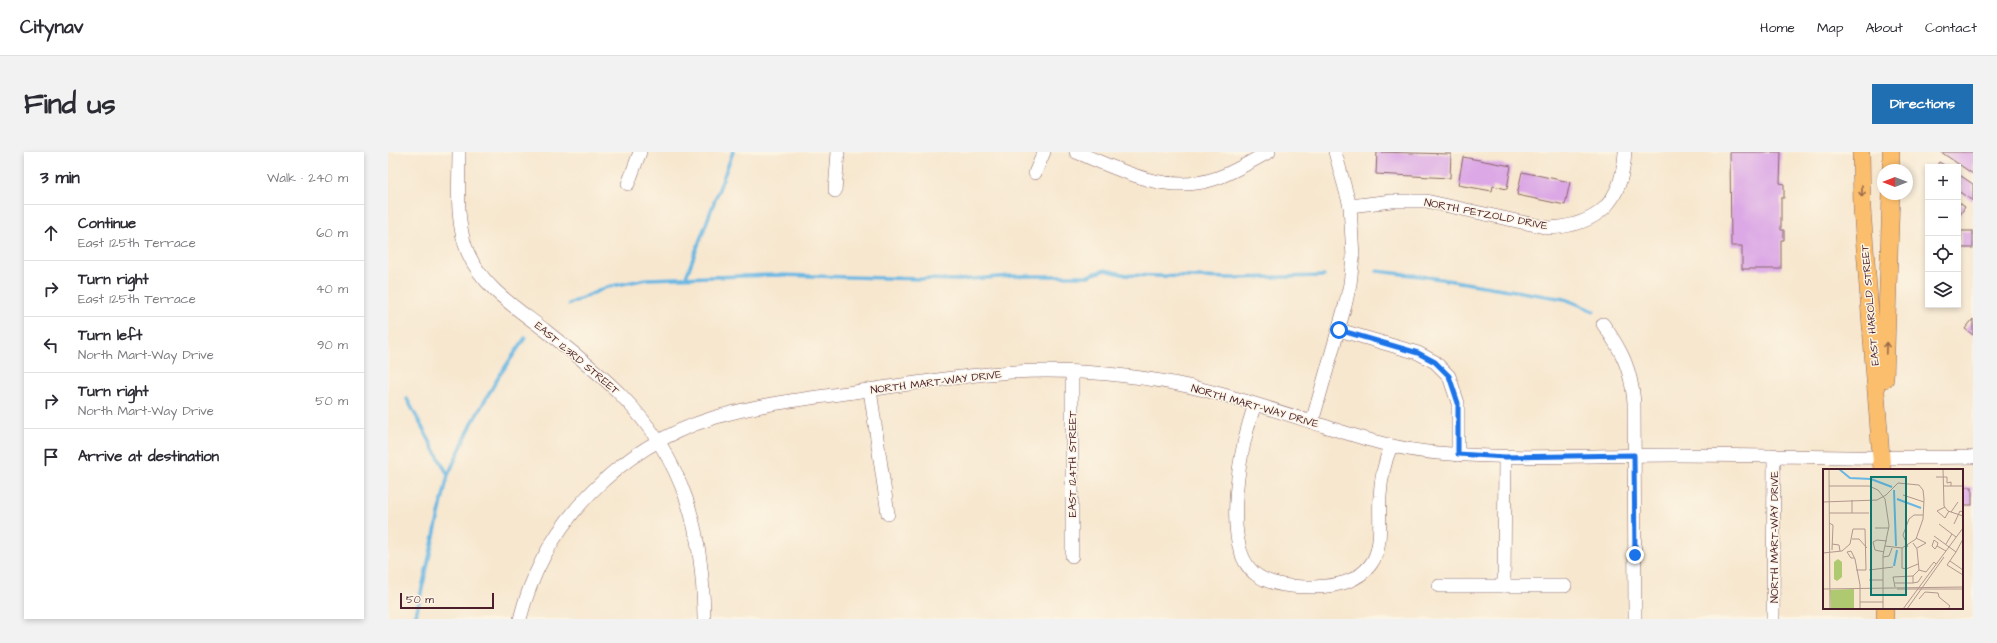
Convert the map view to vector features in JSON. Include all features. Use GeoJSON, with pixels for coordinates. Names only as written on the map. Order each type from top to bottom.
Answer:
{"type":"FeatureCollection","features":[{"type":"Feature","properties":{"kind":"main road","name":"EAST HAROLD STREET"},"geometry":{"type":"LineString","coordinates":[[1861,152],[1862,209],[1882,464]]}},
{"type":"Feature","properties":{"kind":"main road"},"geometry":{"type":"LineString","coordinates":[[1891,152],[1891,164]]}},
{"type":"Feature","properties":{"kind":"main road","name":"EAST HAROLD STREET"},"geometry":{"type":"LineString","coordinates":[[1882,464],[1892,200]]}},
{"type":"Feature","properties":{"kind":"street","name":"EAST 123RD STREET"},"geometry":{"type":"LineString","coordinates":[[459,152],[460,224],[468,253],[477,270],[490,285],[506,299],[605,379],[638,413],[670,460],[684,492],[697,534],[703,578],[704,619]]}},
{"type":"Feature","properties":{"kind":"street"},"geometry":{"type":"LineString","coordinates":[[628,184],[640,152]]}},
{"type":"Feature","properties":{"kind":"street"},"geometry":{"type":"LineString","coordinates":[[835,192],[838,152]]}},
{"type":"Feature","properties":{"kind":"street"},"geometry":{"type":"LineString","coordinates":[[1035,173],[1044,152]]}},
{"type":"Feature","properties":{"kind":"street"},"geometry":{"type":"LineString","coordinates":[[1076,152],[1149,181],[1179,185],[1201,183],[1215,179],[1269,152]]}},
{"type":"Feature","properties":{"kind":"street"},"geometry":{"type":"LineString","coordinates":[[1312,422],[1339,330],[1351,277],[1353,250],[1350,206],[1335,152]]}},
{"type":"Feature","properties":{"kind":"street","name":"NORTH PETZOLD DRIVE"},"geometry":{"type":"LineString","coordinates":[[1350,206],[1392,201],[1426,201],[1549,228],[1567,227],[1594,216],[1607,205],[1620,186],[1626,152]]}},
{"type":"Feature","properties":{"kind":"street"},"geometry":{"type":"LineString","coordinates":[[1603,324],[1627,362],[1633,381],[1635,619]]}},
{"type":"Feature","properties":{"kind":"street"},"geometry":{"type":"LineString","coordinates":[[1339,330],[1418,353],[1435,362],[1449,376],[1458,403],[1458,454]]}},
{"type":"Feature","properties":{"kind":"street","name":"NORTH MART-WAY DRIVE"},"geometry":{"type":"LineString","coordinates":[[520,619],[525,599],[544,556],[568,518],[595,488],[622,464],[638,453],[684,428],[734,412],[957,377],[1005,372],[1072,372],[1128,376],[1204,390],[1391,446],[1435,453],[1505,457],[1774,455],[1882,464],[1898,459],[1973,457]]}},
{"type":"Feature","properties":{"kind":"street","name":"EAST 124TH STREET"},"geometry":{"type":"LineString","coordinates":[[1072,372],[1072,556]]}},
{"type":"Feature","properties":{"kind":"street"},"geometry":{"type":"LineString","coordinates":[[870,390],[888,514]]}},
{"type":"Feature","properties":{"kind":"street"},"geometry":{"type":"LineString","coordinates":[[1255,405],[1241,450],[1237,490],[1237,531],[1241,556],[1253,573],[1269,582],[1312,587],[1341,585],[1357,578],[1371,564],[1377,550],[1383,470],[1391,446]]}},
{"type":"Feature","properties":{"kind":"street","name":"NORTH MART-WAY DRIVE"},"geometry":{"type":"LineString","coordinates":[[1773,619],[1774,455]]}},
{"type":"Feature","properties":{"kind":"street"},"geometry":{"type":"LineString","coordinates":[[1504,586],[1505,457]]}},
{"type":"Feature","properties":{"kind":"street"},"geometry":{"type":"LineString","coordinates":[[1439,586],[1565,586]]}},
{"type":"Feature","properties":{"kind":"building"},"geometry":{"type":"Polygon","coordinates":[[[1377,152],[1451,154],[1450,178],[1376,174],[1377,152]]]}},
{"type":"Feature","properties":{"kind":"building"},"geometry":{"type":"Polygon","coordinates":[[[1730,152],[1781,152],[1780,183],[1784,184],[1784,198],[1781,198],[1781,230],[1784,230],[1784,240],[1781,240],[1781,269],[1742,269],[1742,246],[1731,246],[1730,152]]]}},
{"type":"Feature","properties":{"kind":"building"},"geometry":{"type":"Polygon","coordinates":[[[1941,152],[1973,152],[1973,174],[1961,166],[1961,164],[1958,164],[1941,152]]]}},
{"type":"Feature","properties":{"kind":"building"},"geometry":{"type":"Polygon","coordinates":[[[1463,157],[1511,166],[1507,189],[1493,186],[1492,191],[1458,185],[1463,157]]]}},
{"type":"Feature","properties":{"kind":"building"},"geometry":{"type":"Polygon","coordinates":[[[1522,172],[1570,182],[1565,205],[1517,195],[1522,172]]]}},
{"type":"Feature","properties":{"kind":"building"},"geometry":{"type":"Polygon","coordinates":[[[1961,176],[1973,184],[1973,201],[1961,193],[1961,176]]]}},
{"type":"Feature","properties":{"kind":"building"},"geometry":{"type":"Polygon","coordinates":[[[1961,204],[1965,207],[1961,213],[1961,204]]]}},
{"type":"Feature","properties":{"kind":"building"},"geometry":{"type":"Polygon","coordinates":[[[1961,231],[1973,231],[1973,248],[1961,248],[1961,231]]]}},
{"type":"Feature","properties":{"kind":"building"},"geometry":{"type":"Polygon","coordinates":[[[1973,319],[1973,335],[1965,329],[1973,319]]]}},
{"type":"Feature","properties":{"kind":"building"},"geometry":{"type":"Polygon","coordinates":[[[1963,487],[1972,487],[1972,505],[1963,505],[1963,487]]]}},
{"type":"Feature","properties":{"kind":"waterway"},"geometry":{"type":"LineString","coordinates":[[686,277],[733,152]]}},
{"type":"Feature","properties":{"kind":"waterway"},"geometry":{"type":"LineString","coordinates":[[569,304],[607,287],[647,279],[776,275],[959,280],[1012,276],[1088,276],[1105,270],[1126,275],[1231,278],[1324,276]]}},
{"type":"Feature","properties":{"kind":"waterway"},"geometry":{"type":"LineString","coordinates":[[1377,271],[1428,277],[1565,299],[1594,311]]}},
{"type":"Feature","properties":{"kind":"waterway"},"geometry":{"type":"LineString","coordinates":[[415,619],[448,475],[472,423],[499,376],[525,338]]}},
{"type":"Feature","properties":{"kind":"waterway"},"geometry":{"type":"LineString","coordinates":[[407,399],[448,475]]}},
{"type":"Feature","properties":{"kind":"route"},"geometry":{"type":"LineString","coordinates":[[1339,330],[1418,353],[1435,362],[1449,376],[1458,403],[1458,454],[1505,457],[1634,455],[1635,555]]}}]}
